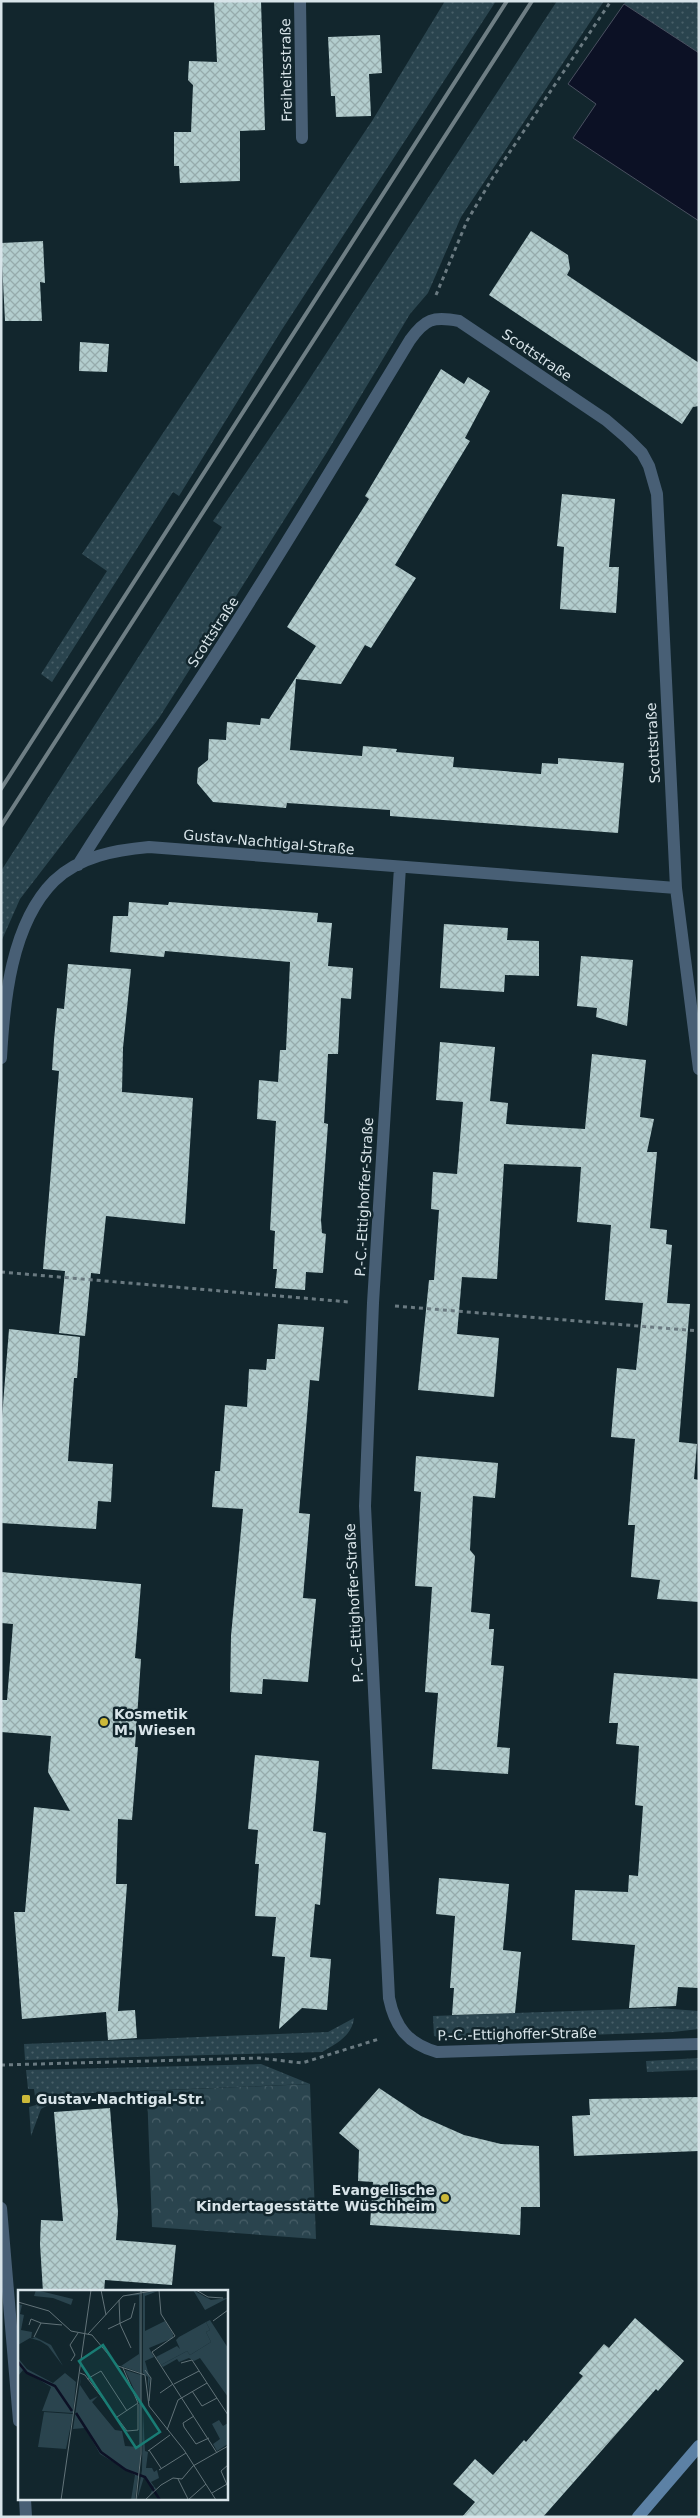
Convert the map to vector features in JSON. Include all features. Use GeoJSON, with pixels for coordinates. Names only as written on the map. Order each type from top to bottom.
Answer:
{"type":"FeatureCollection","features":[{"type":"Feature","properties":{"kind":"main road"},"geometry":{"type":"LineString","coordinates":[[638,2517],[699,2446]]}},
{"type":"Feature","properties":{"kind":"street","name":"Freiheitsstraße"},"geometry":{"type":"LineString","coordinates":[[300,1],[302,138]]}},
{"type":"Feature","properties":{"kind":"street","name":"Scottstraße"},"geometry":{"type":"LineString","coordinates":[[78,865],[123,791],[170,727],[271,570],[410,340],[420,326],[430,320],[442,318],[459,321],[606,420],[642,453],[649,466],[657,494],[676,888],[699,1069]]}},
{"type":"Feature","properties":{"kind":"street","name":"Gustav-Nachtigal-Straße"},"geometry":{"type":"LineString","coordinates":[[1,1058],[4,1009],[14,958],[26,926],[38,902],[54,881],[78,865],[99,855],[120,849],[150,847],[676,888]]}},
{"type":"Feature","properties":{"kind":"street","name":"P.-C.-Ettighoffer-Straße"},"geometry":{"type":"LineString","coordinates":[[400,867],[373,1303],[364,1539],[388,1998],[395,2023],[401,2032],[424,2048],[437,2052],[699,2044]]}},
{"type":"Feature","properties":{"kind":"street"},"geometry":{"type":"LineString","coordinates":[[1,2208],[18,2409]]}},
{"type":"Feature","properties":{"kind":"street"},"geometry":{"type":"LineString","coordinates":[[25,2500],[26,2517]]}},
{"type":"Feature","properties":{"kind":"path"},"geometry":{"type":"LineString","coordinates":[[430,320],[438,290],[476,207],[493,177],[611,1]]}},
{"type":"Feature","properties":{"kind":"path"},"geometry":{"type":"LineString","coordinates":[[1,1272],[352,1302]]}},
{"type":"Feature","properties":{"kind":"path"},"geometry":{"type":"LineString","coordinates":[[373,1303],[699,1331]]}},
{"type":"Feature","properties":{"kind":"path"},"geometry":{"type":"LineString","coordinates":[[1,2065],[259,2058],[302,2062],[401,2032]]}},
{"type":"Feature","properties":{"kind":"green space"},"geometry":{"type":"Polygon","coordinates":[[[445,1],[496,1],[281,331],[179,496],[173,492],[52,682],[41,674],[107,571],[82,554],[372,121],[445,1]]]}},
{"type":"Feature","properties":{"kind":"green space"},"geometry":{"type":"Polygon","coordinates":[[[557,1],[604,1],[461,217],[428,293],[410,314],[327,452],[159,718],[20,899],[1,942],[1,871],[222,527],[213,521],[295,401],[557,1]]]}},
{"type":"Feature","properties":{"kind":"green space"},"geometry":{"type":"Polygon","coordinates":[[[626,1],[699,1],[699,53],[624,4],[626,1]]]}},
{"type":"Feature","properties":{"kind":"green space"},"geometry":{"type":"Polygon","coordinates":[[[658,2008],[699,2011],[699,2029],[673,2032],[447,2040],[434,2036],[433,2016],[658,2008]]]}},
{"type":"Feature","properties":{"kind":"green space"},"geometry":{"type":"Polygon","coordinates":[[[354,2018],[347,2034],[322,2052],[25,2060],[24,2044],[328,2032],[354,2018]]]}},
{"type":"Feature","properties":{"kind":"green space"},"geometry":{"type":"Polygon","coordinates":[[[699,2058],[699,2070],[647,2072],[646,2061],[699,2058]]]}},
{"type":"Feature","properties":{"kind":"green space"},"geometry":{"type":"Polygon","coordinates":[[[261,2064],[310,2084],[68,2094],[41,2109],[31,2136],[29,2107],[36,2105],[34,2089],[28,2089],[26,2070],[261,2064]]]}},
{"type":"Feature","properties":{"kind":"green space"},"geometry":{"type":"Polygon","coordinates":[[[310,2084],[316,2239],[152,2227],[147,2091],[310,2084]]]}},
{"type":"Feature","properties":{"kind":"shaded area"},"geometry":{"type":"Polygon","coordinates":[[[624,4],[699,53],[699,221],[573,138],[596,104],[568,84],[624,4]]]}},
{"type":"Feature","properties":{"kind":"building"},"geometry":{"type":"Polygon","coordinates":[[[214,1],[261,1],[265,130],[240,131],[240,181],[180,183],[179,166],[174,166],[174,132],[191,132],[193,85],[188,80],[189,61],[217,62],[214,1]]]}},
{"type":"Feature","properties":{"kind":"building"},"geometry":{"type":"Polygon","coordinates":[[[380,35],[382,73],[369,74],[371,116],[336,117],[335,96],[331,96],[328,37],[380,35]]]}},
{"type":"Feature","properties":{"kind":"building"},"geometry":{"type":"Polygon","coordinates":[[[531,231],[568,255],[570,269],[567,275],[699,363],[699,406],[693,407],[682,424],[489,295],[531,231]]]}},
{"type":"Feature","properties":{"kind":"building"},"geometry":{"type":"Polygon","coordinates":[[[43,241],[45,283],[40,282],[42,321],[5,321],[1,243],[43,241]]]}},
{"type":"Feature","properties":{"kind":"building"},"geometry":{"type":"Polygon","coordinates":[[[80,342],[109,344],[107,372],[79,371],[80,342]]]}},
{"type":"Feature","properties":{"kind":"building"},"geometry":{"type":"Polygon","coordinates":[[[441,369],[464,384],[468,377],[490,391],[465,438],[470,441],[395,565],[416,578],[371,648],[365,645],[341,684],[296,679],[290,750],[362,756],[363,746],[397,749],[396,752],[454,757],[453,767],[541,774],[542,763],[558,764],[558,758],[624,763],[618,833],[390,816],[390,810],[287,803],[286,808],[213,802],[197,783],[198,768],[208,760],[209,739],[226,740],[227,722],[260,725],[261,718],[269,719],[316,646],[287,627],[369,499],[365,496],[441,369]]]}},
{"type":"Feature","properties":{"kind":"building"},"geometry":{"type":"Polygon","coordinates":[[[562,494],[615,499],[609,567],[619,567],[616,613],[560,609],[564,547],[557,546],[562,494]]]}},
{"type":"Feature","properties":{"kind":"building"},"geometry":{"type":"Polygon","coordinates":[[[129,902],[168,905],[169,902],[318,913],[317,922],[332,923],[328,966],[353,968],[351,999],[341,998],[338,1054],[328,1054],[324,1123],[328,1124],[321,1220],[322,1233],[326,1234],[323,1273],[306,1272],[305,1290],[275,1288],[277,1269],[273,1269],[275,1231],[270,1230],[276,1121],[257,1119],[259,1080],[278,1082],[280,1050],[286,1050],[290,962],[165,951],[164,957],[110,952],[113,916],[128,916],[129,902]]]}},
{"type":"Feature","properties":{"kind":"building"},"geometry":{"type":"Polygon","coordinates":[[[444,924],[508,928],[507,940],[539,941],[539,976],[505,975],[504,992],[440,988],[444,924]]]}},
{"type":"Feature","properties":{"kind":"building"},"geometry":{"type":"Polygon","coordinates":[[[581,956],[633,960],[627,1026],[596,1017],[597,1008],[577,1006],[581,956]]]}},
{"type":"Feature","properties":{"kind":"building"},"geometry":{"type":"Polygon","coordinates":[[[68,964],[131,969],[123,1048],[122,1092],[193,1098],[185,1224],[106,1216],[100,1274],[91,1273],[85,1336],[59,1333],[65,1271],[43,1269],[59,1071],[52,1070],[54,1040],[57,1008],[64,1009],[68,964]]]}},
{"type":"Feature","properties":{"kind":"building"},"geometry":{"type":"Polygon","coordinates":[[[440,1042],[495,1047],[490,1101],[508,1103],[506,1124],[585,1129],[592,1054],[646,1060],[640,1117],[654,1119],[647,1152],[657,1152],[650,1228],[667,1230],[666,1244],[672,1245],[667,1303],[690,1304],[679,1442],[697,1444],[694,1479],[699,1480],[699,1602],[657,1599],[660,1580],[631,1577],[635,1525],[628,1525],[635,1439],[611,1437],[617,1368],[636,1370],[643,1303],[605,1300],[611,1225],[577,1222],[581,1167],[504,1164],[497,1279],[462,1277],[457,1334],[499,1338],[494,1397],[418,1390],[429,1280],[434,1280],[439,1210],[431,1209],[433,1172],[457,1174],[463,1102],[436,1100],[440,1042]]]}},
{"type":"Feature","properties":{"kind":"building"},"geometry":{"type":"Polygon","coordinates":[[[278,1324],[324,1327],[319,1381],[310,1380],[299,1513],[310,1514],[303,1598],[316,1599],[308,1682],[263,1679],[262,1694],[230,1692],[231,1636],[243,1509],[212,1507],[215,1471],[220,1471],[225,1405],[247,1407],[249,1369],[266,1370],[267,1359],[275,1359],[278,1324]]]}},
{"type":"Feature","properties":{"kind":"building"},"geometry":{"type":"Polygon","coordinates":[[[9,1329],[80,1337],[77,1378],[74,1378],[68,1461],[113,1464],[111,1502],[98,1501],[96,1529],[1,1523],[1,1430],[9,1329]]]}},
{"type":"Feature","properties":{"kind":"building"},"geometry":{"type":"Polygon","coordinates":[[[416,1456],[498,1463],[495,1498],[473,1496],[470,1550],[475,1556],[471,1612],[490,1614],[489,1629],[494,1629],[491,1665],[504,1666],[497,1747],[510,1748],[508,1774],[432,1769],[438,1693],[425,1692],[432,1587],[415,1586],[421,1492],[414,1491],[416,1456]]]}},
{"type":"Feature","properties":{"kind":"building"},"geometry":{"type":"Polygon","coordinates":[[[1,1572],[141,1584],[135,1658],[141,1659],[135,1747],[138,1747],[132,1820],[118,1819],[116,1884],[127,1884],[118,2011],[135,2010],[137,2038],[108,2040],[106,2012],[22,2019],[14,1912],[25,1912],[34,1807],[70,1811],[48,1772],[51,1736],[1,1732],[1,1700],[7,1700],[13,1624],[1,1623],[1,1572]]]}},
{"type":"Feature","properties":{"kind":"building"},"geometry":{"type":"Polygon","coordinates":[[[614,1673],[699,1679],[699,1988],[678,1987],[676,2006],[629,2008],[635,1945],[572,1940],[575,1890],[628,1892],[629,1875],[638,1876],[643,1806],[635,1805],[639,1746],[616,1744],[618,1723],[609,1723],[614,1673]]]}},
{"type":"Feature","properties":{"kind":"building"},"geometry":{"type":"Polygon","coordinates":[[[255,1755],[319,1761],[313,1831],[326,1833],[320,1905],[315,1904],[310,1957],[331,1959],[327,2010],[302,2008],[279,2029],[285,1957],[272,1956],[276,1917],[255,1916],[259,1864],[255,1864],[258,1830],[248,1829],[255,1755]]]}},
{"type":"Feature","properties":{"kind":"building"},"geometry":{"type":"Polygon","coordinates":[[[439,1878],[509,1884],[503,1950],[521,1952],[515,2013],[452,2015],[454,1988],[450,1988],[455,1916],[436,1914],[439,1878]]]}},
{"type":"Feature","properties":{"kind":"building"},"geometry":{"type":"Polygon","coordinates":[[[379,2088],[421,2116],[464,2135],[501,2144],[539,2146],[540,2207],[521,2207],[520,2235],[370,2225],[373,2182],[358,2181],[359,2150],[339,2133],[379,2088]]]}},
{"type":"Feature","properties":{"kind":"building"},"geometry":{"type":"Polygon","coordinates":[[[699,2097],[699,2151],[574,2156],[572,2116],[590,2115],[589,2099],[699,2097]]]}},
{"type":"Feature","properties":{"kind":"building"},"geometry":{"type":"Polygon","coordinates":[[[110,2108],[118,2212],[116,2240],[176,2245],[172,2285],[105,2280],[104,2290],[43,2290],[40,2244],[41,2220],[63,2221],[54,2112],[110,2108]]]}},
{"type":"Feature","properties":{"kind":"building"},"geometry":{"type":"Polygon","coordinates":[[[635,2318],[684,2361],[658,2391],[656,2389],[543,2517],[462,2517],[475,2502],[453,2484],[475,2459],[493,2475],[524,2440],[526,2442],[583,2376],[579,2373],[604,2344],[609,2348],[635,2318]]]}},
{"type":"Feature","properties":{"kind":"railway"},"geometry":{"type":"LineString","coordinates":[[1,789],[507,1]]}},
{"type":"Feature","properties":{"kind":"railway"},"geometry":{"type":"LineString","coordinates":[[1,826],[532,1]]}},
{"type":"Feature","properties":{"kind":"place","name":"Kosmetik M. Wiesen"},"geometry":{"type":"Point","coordinates":[104,1722]}},
{"type":"Feature","properties":{"kind":"place","name":"Gustav-Nachtigal-Str."},"geometry":{"type":"Point","coordinates":[26,2099]}},
{"type":"Feature","properties":{"kind":"place","name":"Evangelische Kindertagesstätte Wüschheim"},"geometry":{"type":"Point","coordinates":[445,2198]}}]}
